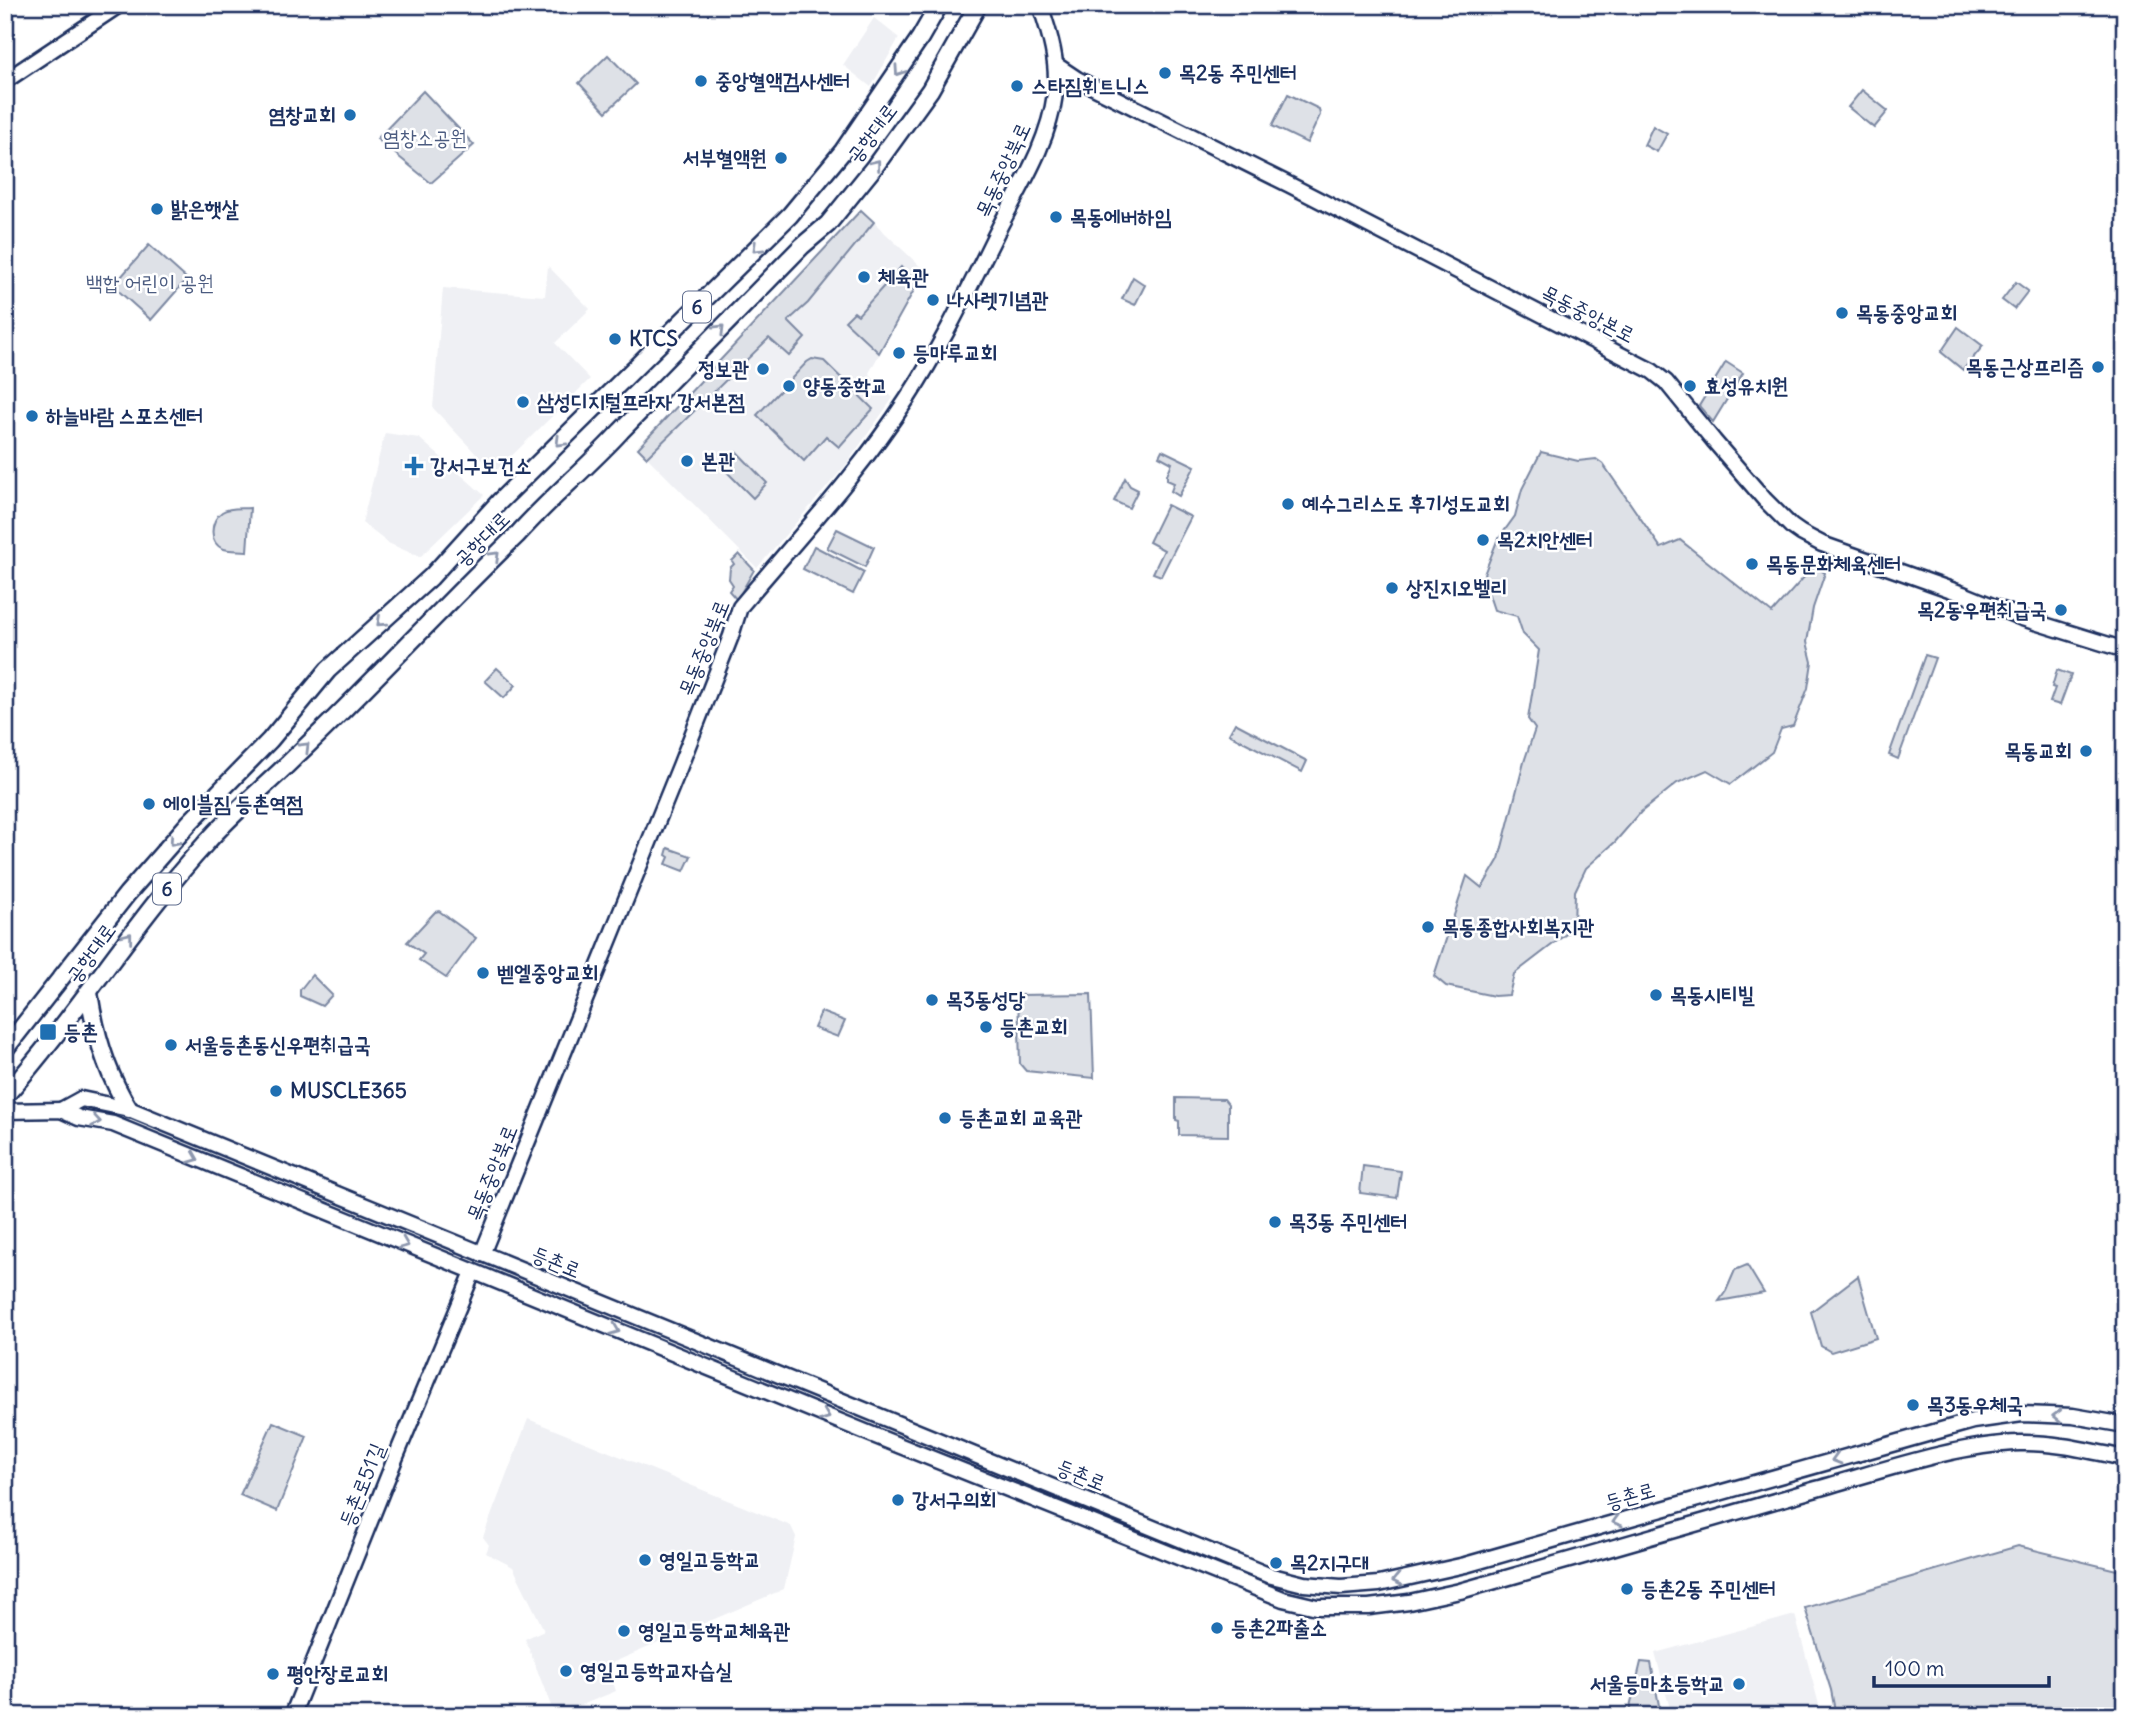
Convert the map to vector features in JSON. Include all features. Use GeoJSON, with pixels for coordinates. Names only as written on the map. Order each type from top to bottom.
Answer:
{"type":"FeatureCollection","features":[{"type":"Feature","properties":{"kind":"main road"},"geometry":{"type":"LineString","coordinates":[[5,81],[119,5]]}},
{"type":"Feature","properties":{"kind":"main road","name":"공항대로"},"geometry":{"type":"LineString","coordinates":[[5,1049],[127,894],[190,822],[270,740],[328,670],[431,577],[499,502],[790,215],[843,151],[920,38],[939,5]]}},
{"type":"Feature","properties":{"kind":"main road","name":"공항대로"},"geometry":{"type":"LineString","coordinates":[[5,1096],[89,993],[144,916],[208,841],[255,793],[295,758],[540,510],[594,461],[621,430],[802,246],[828,224],[875,166],[930,90],[978,5]]}},
{"type":"Feature","properties":{"kind":"main road"},"geometry":{"type":"LineString","coordinates":[[1040,5],[1048,26],[1056,65]]}},
{"type":"Feature","properties":{"kind":"main road","name":"목동중앙본로"},"geometry":{"type":"LineString","coordinates":[[1056,65],[1077,79],[1652,371],[1666,382],[1765,500],[1791,526],[1822,544],[2022,618],[2125,650]]}},
{"type":"Feature","properties":{"kind":"main road","name":"목동중앙북로"},"geometry":{"type":"LineString","coordinates":[[482,1254],[680,766],[740,607],[866,457],[935,354],[1042,144],[1055,94],[1056,65]]}},
{"type":"Feature","properties":{"kind":"main road"},"geometry":{"type":"LineString","coordinates":[[89,993],[94,1027],[117,1090],[129,1109]]}},
{"type":"Feature","properties":{"kind":"main road","name":"등촌로"},"geometry":{"type":"LineString","coordinates":[[61,1110],[81,1099],[129,1109],[1268,1575],[1304,1584],[1367,1586],[1465,1565],[1973,1421],[2022,1414],[2073,1416],[2125,1425]]}},
{"type":"Feature","properties":{"kind":"main road","name":"등촌로"},"geometry":{"type":"LineString","coordinates":[[5,1111],[61,1110],[79,1118],[113,1124],[1106,1530],[1283,1600],[1317,1607],[1369,1607],[1460,1591],[1862,1476],[1977,1447],[2020,1443],[2062,1446],[2125,1458]]}},
{"type":"Feature","properties":{"kind":"main road","name":"등촌로51길"},"geometry":{"type":"LineString","coordinates":[[292,1716],[473,1272]]}},
{"type":"Feature","properties":{"kind":"shaded area"},"geometry":{"type":"Polygon","coordinates":[[[874,18],[899,38],[871,87],[843,65],[874,18]]]}},
{"type":"Feature","properties":{"kind":"shaded area","name":"양동중학교"},"geometry":{"type":"Polygon","coordinates":[[[861,210],[925,271],[869,373],[893,398],[845,466],[757,568],[638,448],[861,210]]]}},
{"type":"Feature","properties":{"kind":"shaded area"},"geometry":{"type":"Polygon","coordinates":[[[548,266],[590,309],[555,343],[590,379],[494,473],[433,408],[443,288],[545,296],[548,266]]]}},
{"type":"Feature","properties":{"kind":"shaded area","name":"강서구보건소"},"geometry":{"type":"Polygon","coordinates":[[[385,433],[419,438],[484,495],[420,557],[388,543],[362,523],[385,433]]]}},
{"type":"Feature","properties":{"kind":"shaded area","name":"영일고등학교"},"geometry":{"type":"Polygon","coordinates":[[[528,1419],[791,1526],[796,1537],[784,1589],[607,1665],[616,1691],[555,1716],[525,1639],[544,1630],[513,1567],[486,1553],[489,1545],[483,1537],[528,1419]]]}},
{"type":"Feature","properties":{"kind":"shaded area","name":"서울등마초등학교"},"geometry":{"type":"Polygon","coordinates":[[[1795,1615],[1822,1716],[1672,1716],[1655,1653],[1795,1615]]]}},
{"type":"Feature","properties":{"kind":"green space"},"geometry":{"type":"Polygon","coordinates":[[[608,55],[636,84],[606,112],[579,83],[608,55]]]}},
{"type":"Feature","properties":{"kind":"green space"},"geometry":{"type":"Polygon","coordinates":[[[1862,90],[1888,111],[1874,128],[1848,107],[1862,90]]]}},
{"type":"Feature","properties":{"kind":"green space","name":"염창소공원"},"geometry":{"type":"Polygon","coordinates":[[[423,91],[474,145],[431,183],[377,139],[423,91]]]}},
{"type":"Feature","properties":{"kind":"green space"},"geometry":{"type":"Polygon","coordinates":[[[1288,94],[1319,109],[1320,115],[1307,143],[1272,126],[1288,94]]]}},
{"type":"Feature","properties":{"kind":"green space"},"geometry":{"type":"Polygon","coordinates":[[[1653,126],[1667,134],[1657,152],[1644,145],[1653,126]]]}},
{"type":"Feature","properties":{"kind":"green space"},"geometry":{"type":"Polygon","coordinates":[[[861,210],[874,222],[808,303],[788,321],[805,338],[789,356],[769,338],[647,457],[638,448],[861,210]]]}},
{"type":"Feature","properties":{"kind":"green space","name":"백합 어린이 공원"},"geometry":{"type":"Polygon","coordinates":[[[149,245],[187,279],[151,320],[113,286],[149,245]]]}},
{"type":"Feature","properties":{"kind":"green space"},"geometry":{"type":"Polygon","coordinates":[[[901,267],[918,283],[879,353],[845,321],[854,312],[858,315],[901,267]]]}},
{"type":"Feature","properties":{"kind":"green space"},"geometry":{"type":"Polygon","coordinates":[[[1133,277],[1145,285],[1135,305],[1122,299],[1133,277]]]}},
{"type":"Feature","properties":{"kind":"green space"},"geometry":{"type":"Polygon","coordinates":[[[2016,282],[2028,291],[2014,309],[2002,300],[2016,282]]]}},
{"type":"Feature","properties":{"kind":"green space"},"geometry":{"type":"Polygon","coordinates":[[[1958,327],[1983,346],[1963,370],[1941,352],[1958,327]]]}},
{"type":"Feature","properties":{"kind":"green space"},"geometry":{"type":"Polygon","coordinates":[[[812,359],[824,361],[873,409],[839,447],[826,436],[804,461],[757,415],[812,359]]]}},
{"type":"Feature","properties":{"kind":"green space"},"geometry":{"type":"Polygon","coordinates":[[[1726,362],[1743,373],[1713,422],[1699,406],[1726,362]]]}},
{"type":"Feature","properties":{"kind":"green space"},"geometry":{"type":"Polygon","coordinates":[[[1162,450],[1195,466],[1179,496],[1171,491],[1174,483],[1167,480],[1167,475],[1172,463],[1159,456],[1162,450]]]}},
{"type":"Feature","properties":{"kind":"green space"},"geometry":{"type":"Polygon","coordinates":[[[737,452],[767,483],[753,498],[722,467],[737,452]]]}},
{"type":"Feature","properties":{"kind":"green space"},"geometry":{"type":"Polygon","coordinates":[[[1541,452],[1578,461],[1596,459],[1603,464],[1661,548],[1680,540],[1772,613],[1814,566],[1825,573],[1813,608],[1807,642],[1812,662],[1808,688],[1793,726],[1781,729],[1772,752],[1731,784],[1707,770],[1677,783],[1641,812],[1615,842],[1586,868],[1575,891],[1574,928],[1514,974],[1509,995],[1494,996],[1446,986],[1434,976],[1467,876],[1482,888],[1499,859],[1535,729],[1528,719],[1539,650],[1523,634],[1517,616],[1494,610],[1483,577],[1497,541],[1515,516],[1522,489],[1541,452]]]}},
{"type":"Feature","properties":{"kind":"green space"},"geometry":{"type":"Polygon","coordinates":[[[1125,478],[1130,486],[1138,490],[1129,508],[1114,501],[1125,478]]]}},
{"type":"Feature","properties":{"kind":"green space"},"geometry":{"type":"Polygon","coordinates":[[[1167,505],[1191,517],[1161,576],[1153,573],[1164,550],[1149,542],[1167,505]]]}},
{"type":"Feature","properties":{"kind":"green space"},"geometry":{"type":"Polygon","coordinates":[[[250,508],[247,551],[226,550],[219,546],[212,532],[218,516],[228,509],[250,508]]]}},
{"type":"Feature","properties":{"kind":"green space"},"geometry":{"type":"Polygon","coordinates":[[[837,529],[874,547],[865,567],[827,548],[837,529]]]}},
{"type":"Feature","properties":{"kind":"green space"},"geometry":{"type":"Polygon","coordinates":[[[814,546],[864,572],[853,594],[803,569],[814,546]]]}},
{"type":"Feature","properties":{"kind":"green space"},"geometry":{"type":"Polygon","coordinates":[[[739,554],[754,570],[737,600],[729,591],[733,585],[729,579],[730,568],[734,564],[732,561],[739,554]]]}},
{"type":"Feature","properties":{"kind":"green space"},"geometry":{"type":"Polygon","coordinates":[[[1925,655],[1935,658],[1898,759],[1889,755],[1925,655]]]}},
{"type":"Feature","properties":{"kind":"green space"},"geometry":{"type":"Polygon","coordinates":[[[497,668],[516,685],[504,698],[485,681],[497,668]]]}},
{"type":"Feature","properties":{"kind":"green space"},"geometry":{"type":"Polygon","coordinates":[[[2057,670],[2071,675],[2060,705],[2050,702],[2057,670]]]}},
{"type":"Feature","properties":{"kind":"green space"},"geometry":{"type":"Polygon","coordinates":[[[1235,723],[1307,761],[1302,772],[1229,734],[1235,723]]]}},
{"type":"Feature","properties":{"kind":"green space"},"geometry":{"type":"Polygon","coordinates":[[[668,848],[691,856],[684,871],[666,864],[669,857],[666,855],[668,848]]]}},
{"type":"Feature","properties":{"kind":"green space"},"geometry":{"type":"Polygon","coordinates":[[[439,911],[476,938],[446,978],[419,960],[424,954],[407,942],[439,911]]]}},
{"type":"Feature","properties":{"kind":"green space"},"geometry":{"type":"Polygon","coordinates":[[[312,975],[332,995],[322,1006],[300,996],[300,990],[312,975]]]}},
{"type":"Feature","properties":{"kind":"green space"},"geometry":{"type":"Polygon","coordinates":[[[1091,994],[1094,1078],[1026,1071],[1020,1064],[1018,995],[1091,994]]]}},
{"type":"Feature","properties":{"kind":"green space"},"geometry":{"type":"Polygon","coordinates":[[[821,1012],[845,1021],[838,1037],[814,1028],[821,1012]]]}},
{"type":"Feature","properties":{"kind":"green space"},"geometry":{"type":"Polygon","coordinates":[[[1176,1098],[1224,1099],[1228,1104],[1228,1136],[1179,1135],[1176,1098]]]}},
{"type":"Feature","properties":{"kind":"green space"},"geometry":{"type":"Polygon","coordinates":[[[1363,1166],[1401,1171],[1397,1198],[1360,1193],[1363,1166]]]}},
{"type":"Feature","properties":{"kind":"green space"},"geometry":{"type":"Polygon","coordinates":[[[1747,1265],[1764,1293],[1719,1301],[1735,1270],[1747,1265]]]}},
{"type":"Feature","properties":{"kind":"green space"},"geometry":{"type":"Polygon","coordinates":[[[1858,1276],[1876,1338],[1831,1352],[1821,1346],[1811,1312],[1858,1276]]]}},
{"type":"Feature","properties":{"kind":"green space"},"geometry":{"type":"Polygon","coordinates":[[[273,1422],[307,1436],[277,1511],[240,1495],[273,1422]]]}},
{"type":"Feature","properties":{"kind":"green space"},"geometry":{"type":"Polygon","coordinates":[[[2018,1546],[2125,1572],[2125,1716],[1836,1716],[1831,1690],[1805,1608],[2018,1546]]]}},
{"type":"Feature","properties":{"kind":"green space"},"geometry":{"type":"Polygon","coordinates":[[[1641,1662],[1651,1663],[1661,1716],[1628,1716],[1641,1662]]]}},
{"type":"Feature","properties":{"kind":"place","name":"목2동 주민센터"},"geometry":{"type":"Point","coordinates":[1165,73]}},
{"type":"Feature","properties":{"kind":"place","name":"중앙혈액검사센터"},"geometry":{"type":"Point","coordinates":[701,81]}},
{"type":"Feature","properties":{"kind":"place","name":"스타짐휘트니스"},"geometry":{"type":"Point","coordinates":[1017,86]}},
{"type":"Feature","properties":{"kind":"place","name":"염창교회"},"geometry":{"type":"Point","coordinates":[350,115]}},
{"type":"Feature","properties":{"kind":"place","name":"서부혈액원"},"geometry":{"type":"Point","coordinates":[781,158]}},
{"type":"Feature","properties":{"kind":"place","name":"밝은햇살"},"geometry":{"type":"Point","coordinates":[157,209]}},
{"type":"Feature","properties":{"kind":"place","name":"목동에버하임"},"geometry":{"type":"Point","coordinates":[1056,217]}},
{"type":"Feature","properties":{"kind":"place","name":"체육관"},"geometry":{"type":"Point","coordinates":[864,277]}},
{"type":"Feature","properties":{"kind":"place","name":"나사렛기념관"},"geometry":{"type":"Point","coordinates":[933,300]}},
{"type":"Feature","properties":{"kind":"place","name":"목동중앙교회"},"geometry":{"type":"Point","coordinates":[1842,313]}},
{"type":"Feature","properties":{"kind":"place","name":"KTCS"},"geometry":{"type":"Point","coordinates":[615,339]}},
{"type":"Feature","properties":{"kind":"place","name":"등마루교회"},"geometry":{"type":"Point","coordinates":[899,353]}},
{"type":"Feature","properties":{"kind":"place","name":"목동근상프리즘"},"geometry":{"type":"Point","coordinates":[2098,367]}},
{"type":"Feature","properties":{"kind":"place","name":"정보관"},"geometry":{"type":"Point","coordinates":[763,369]}},
{"type":"Feature","properties":{"kind":"place","name":"양동중학교"},"geometry":{"type":"Point","coordinates":[789,386]}},
{"type":"Feature","properties":{"kind":"place","name":"효성유치원"},"geometry":{"type":"Point","coordinates":[1690,386]}},
{"type":"Feature","properties":{"kind":"place","name":"삼성디지털프라자 강서본점"},"geometry":{"type":"Point","coordinates":[523,402]}},
{"type":"Feature","properties":{"kind":"place","name":"하늘바람 스포츠센터"},"geometry":{"type":"Point","coordinates":[32,416]}},
{"type":"Feature","properties":{"kind":"place","name":"본관"},"geometry":{"type":"Point","coordinates":[687,461]}},
{"type":"Feature","properties":{"kind":"place","name":"강서구보건소"},"geometry":{"type":"Point","coordinates":[414,466]}},
{"type":"Feature","properties":{"kind":"place","name":"예수그리스도 후기성도교회"},"geometry":{"type":"Point","coordinates":[1288,504]}},
{"type":"Feature","properties":{"kind":"place","name":"목2치안센터"},"geometry":{"type":"Point","coordinates":[1483,540]}},
{"type":"Feature","properties":{"kind":"place","name":"목동문화체육센터"},"geometry":{"type":"Point","coordinates":[1752,564]}},
{"type":"Feature","properties":{"kind":"place","name":"상진지오벨리"},"geometry":{"type":"Point","coordinates":[1392,588]}},
{"type":"Feature","properties":{"kind":"place","name":"목2동우편취급국"},"geometry":{"type":"Point","coordinates":[2061,610]}},
{"type":"Feature","properties":{"kind":"place","name":"목동교회"},"geometry":{"type":"Point","coordinates":[2086,751]}},
{"type":"Feature","properties":{"kind":"place","name":"에이블짐 등촌역점"},"geometry":{"type":"Point","coordinates":[149,804]}},
{"type":"Feature","properties":{"kind":"place","name":"목동종합사회복지관"},"geometry":{"type":"Point","coordinates":[1428,927]}},
{"type":"Feature","properties":{"kind":"place","name":"벧엘중앙교회"},"geometry":{"type":"Point","coordinates":[483,973]}},
{"type":"Feature","properties":{"kind":"place","name":"목동시티빌"},"geometry":{"type":"Point","coordinates":[1656,995]}},
{"type":"Feature","properties":{"kind":"place","name":"목3동성당"},"geometry":{"type":"Point","coordinates":[932,1000]}},
{"type":"Feature","properties":{"kind":"place","name":"등촌교회"},"geometry":{"type":"Point","coordinates":[986,1027]}},
{"type":"Feature","properties":{"kind":"place","name":"등촌"},"geometry":{"type":"Point","coordinates":[48,1032]}},
{"type":"Feature","properties":{"kind":"place","name":"서울등촌동신우편취급국"},"geometry":{"type":"Point","coordinates":[171,1045]}},
{"type":"Feature","properties":{"kind":"place","name":"MUSCLE365"},"geometry":{"type":"Point","coordinates":[276,1091]}},
{"type":"Feature","properties":{"kind":"place","name":"등촌교회 교육관"},"geometry":{"type":"Point","coordinates":[945,1118]}},
{"type":"Feature","properties":{"kind":"place","name":"목3동 주민센터"},"geometry":{"type":"Point","coordinates":[1275,1222]}},
{"type":"Feature","properties":{"kind":"place","name":"목3동우체국"},"geometry":{"type":"Point","coordinates":[1913,1405]}},
{"type":"Feature","properties":{"kind":"place","name":"강서구의회"},"geometry":{"type":"Point","coordinates":[898,1500]}},
{"type":"Feature","properties":{"kind":"place","name":"영일고등학교"},"geometry":{"type":"Point","coordinates":[645,1560]}},
{"type":"Feature","properties":{"kind":"place","name":"목2지구대"},"geometry":{"type":"Point","coordinates":[1276,1563]}},
{"type":"Feature","properties":{"kind":"place","name":"등촌2동 주민센터"},"geometry":{"type":"Point","coordinates":[1627,1589]}},
{"type":"Feature","properties":{"kind":"place","name":"등촌2파출소"},"geometry":{"type":"Point","coordinates":[1217,1628]}},
{"type":"Feature","properties":{"kind":"place","name":"영일고등학교체육관"},"geometry":{"type":"Point","coordinates":[624,1631]}},
{"type":"Feature","properties":{"kind":"place","name":"영일고등학교자습실"},"geometry":{"type":"Point","coordinates":[566,1671]}},
{"type":"Feature","properties":{"kind":"place","name":"평안장로교회"},"geometry":{"type":"Point","coordinates":[273,1674]}},
{"type":"Feature","properties":{"kind":"place","name":"서울등마초등학교"},"geometry":{"type":"Point","coordinates":[1739,1684]}}]}
